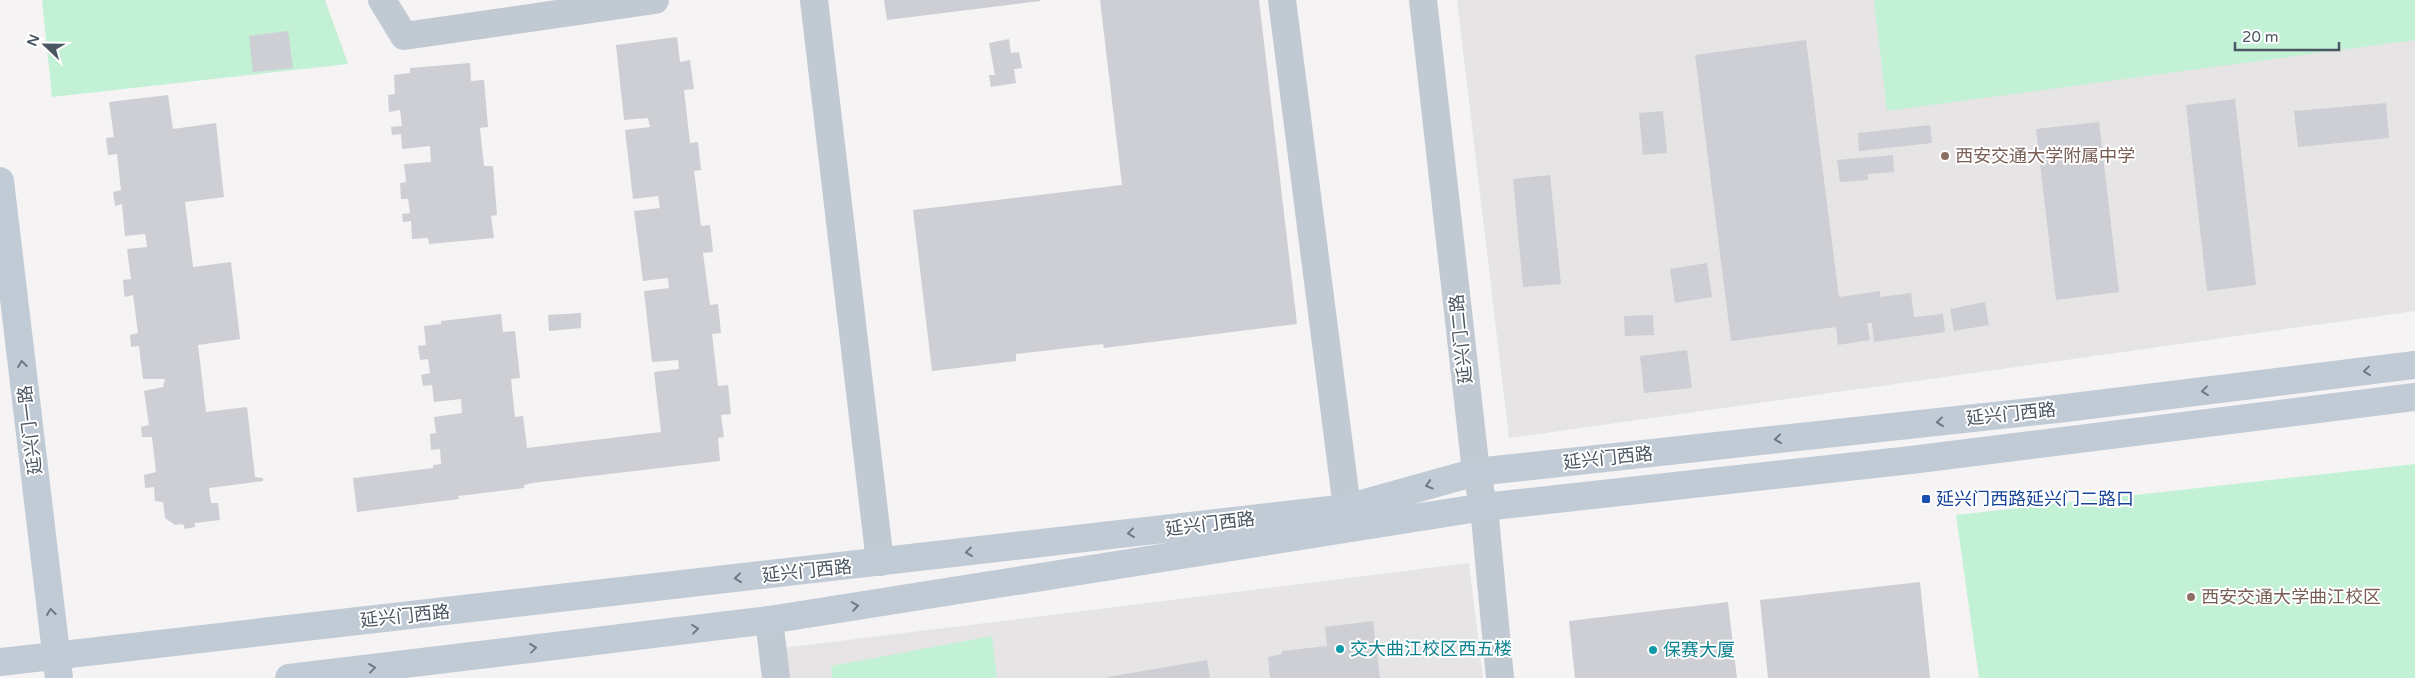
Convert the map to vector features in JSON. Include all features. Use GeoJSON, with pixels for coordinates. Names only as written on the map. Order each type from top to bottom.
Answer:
{"type":"FeatureCollection","features":[{"type":"Feature","properties":{"kind":"street"},"geometry":{"type":"LineString","coordinates":[[382,0],[404,36],[655,0]]}},
{"type":"Feature","properties":{"kind":"street"},"geometry":{"type":"LineString","coordinates":[[814,0],[880,562]]}},
{"type":"Feature","properties":{"kind":"street"},"geometry":{"type":"LineString","coordinates":[[1282,0],[1347,508]]}},
{"type":"Feature","properties":{"kind":"street","name":"延兴门二路"},"geometry":{"type":"LineString","coordinates":[[1423,0],[1476,472],[1484,507],[1500,678]]}},
{"type":"Feature","properties":{"kind":"street","name":"延兴门一路"},"geometry":{"type":"LineString","coordinates":[[0,181],[58,666]]}},
{"type":"Feature","properties":{"kind":"street","name":"延兴门西路"},"geometry":{"type":"LineString","coordinates":[[0,662],[58,666],[880,562],[1347,508],[1476,472],[2057,409],[2415,365]]}},
{"type":"Feature","properties":{"kind":"street","name":"延兴门西路"},"geometry":{"type":"LineString","coordinates":[[289,678],[769,620],[1484,507],[1921,459],[2415,397]]}},
{"type":"Feature","properties":{"kind":"street"},"geometry":{"type":"LineString","coordinates":[[769,620],[776,678]]}},
{"type":"Feature","properties":{"kind":"street"},"geometry":{"type":"LineString","coordinates":[[0,672],[1,678]]}},
{"type":"Feature","properties":{"kind":"shaded area","name":"西安交通大学附属中学"},"geometry":{"type":"Polygon","coordinates":[[[1457,0],[2415,0],[2415,311],[1509,438],[1457,0]]]}},
{"type":"Feature","properties":{"kind":"shaded area"},"geometry":{"type":"Polygon","coordinates":[[[1469,563],[1483,678],[787,678],[783,648],[1469,563]]]}},
{"type":"Feature","properties":{"kind":"green space"},"geometry":{"type":"Polygon","coordinates":[[[42,0],[325,0],[348,64],[52,97],[42,0]]]}},
{"type":"Feature","properties":{"kind":"green space"},"geometry":{"type":"Polygon","coordinates":[[[1874,0],[2415,0],[2415,40],[1887,111],[1874,0]]]}},
{"type":"Feature","properties":{"kind":"green space","name":"西安交通大学曲江校区"},"geometry":{"type":"Polygon","coordinates":[[[2415,464],[2415,678],[1979,678],[1956,515],[2415,464]]]}},
{"type":"Feature","properties":{"kind":"green space"},"geometry":{"type":"Polygon","coordinates":[[[992,636],[997,678],[832,678],[831,666],[992,636]]]}},
{"type":"Feature","properties":{"kind":"building"},"geometry":{"type":"Polygon","coordinates":[[[884,0],[1040,0],[1040,1],[887,20],[884,0]]]}},
{"type":"Feature","properties":{"kind":"building"},"geometry":{"type":"Polygon","coordinates":[[[1100,0],[1259,0],[1297,324],[1104,348],[1103,344],[1016,354],[1016,361],[932,371],[913,210],[1122,185],[1100,0]]]}},
{"type":"Feature","properties":{"kind":"building"},"geometry":{"type":"Polygon","coordinates":[[[288,31],[293,68],[253,72],[249,36],[288,31]]]}},
{"type":"Feature","properties":{"kind":"building"},"geometry":{"type":"Polygon","coordinates":[[[677,37],[680,62],[690,60],[694,89],[684,90],[690,143],[698,142],[701,170],[694,171],[701,226],[710,225],[713,252],[703,253],[710,305],[718,304],[721,333],[712,334],[718,386],[728,385],[731,414],[721,415],[724,437],[718,438],[720,461],[532,483],[524,485],[524,488],[458,496],[459,499],[357,512],[353,478],[433,468],[433,465],[441,464],[440,449],[431,450],[430,434],[436,433],[434,417],[462,413],[461,399],[434,402],[432,385],[423,386],[421,375],[430,373],[428,359],[420,360],[418,346],[426,345],[424,326],[441,324],[441,321],[501,314],[503,332],[515,331],[520,378],[511,379],[515,417],[523,416],[527,448],[661,432],[654,372],[679,369],[678,360],[652,362],[644,291],[669,288],[668,278],[643,281],[634,211],[660,208],[658,196],[633,199],[625,130],[650,127],[648,118],[624,120],[616,45],[677,37]]]}},
{"type":"Feature","properties":{"kind":"building"},"geometry":{"type":"Polygon","coordinates":[[[1009,39],[1011,53],[1019,52],[1022,68],[1014,69],[1016,83],[991,87],[989,75],[995,75],[989,43],[1009,39]]]}},
{"type":"Feature","properties":{"kind":"building"},"geometry":{"type":"Polygon","coordinates":[[[1806,40],[1839,297],[1880,291],[1880,297],[1911,293],[1914,317],[1943,314],[1945,332],[1874,342],[1872,323],[1867,323],[1870,340],[1838,345],[1836,327],[1731,341],[1695,55],[1806,40]]]}},
{"type":"Feature","properties":{"kind":"building"},"geometry":{"type":"Polygon","coordinates":[[[470,63],[471,81],[484,80],[488,127],[480,128],[484,166],[493,166],[497,215],[491,216],[494,238],[429,244],[428,238],[412,239],[411,221],[403,222],[402,214],[410,213],[408,199],[401,199],[400,183],[406,182],[404,164],[431,162],[430,146],[402,149],[401,134],[392,135],[391,127],[402,126],[400,110],[389,112],[388,95],[395,94],[394,75],[410,73],[410,68],[470,63]]]}},
{"type":"Feature","properties":{"kind":"building"},"geometry":{"type":"Polygon","coordinates":[[[168,95],[173,129],[216,123],[224,197],[185,202],[193,267],[231,262],[240,339],[198,345],[206,412],[247,407],[255,477],[263,478],[263,481],[209,488],[211,503],[218,503],[220,520],[195,523],[195,527],[185,529],[183,524],[175,525],[165,518],[163,502],[155,501],[154,487],[145,488],[144,475],[156,472],[152,437],[142,437],[141,427],[149,425],[144,391],[163,387],[165,379],[143,379],[139,346],[131,347],[130,335],[138,333],[133,295],[125,297],[124,294],[123,280],[131,279],[127,249],[147,247],[145,234],[125,236],[122,204],[115,206],[113,192],[121,190],[117,154],[108,155],[106,138],[114,137],[109,102],[168,95]]]}},
{"type":"Feature","properties":{"kind":"building"},"geometry":{"type":"Polygon","coordinates":[[[2235,99],[2256,285],[2207,291],[2186,105],[2235,99]]]}},
{"type":"Feature","properties":{"kind":"building"},"geometry":{"type":"Polygon","coordinates":[[[2386,103],[2389,138],[2298,147],[2294,111],[2386,103]]]}},
{"type":"Feature","properties":{"kind":"building"},"geometry":{"type":"Polygon","coordinates":[[[1663,111],[1667,153],[1643,155],[1639,113],[1663,111]]]}},
{"type":"Feature","properties":{"kind":"building"},"geometry":{"type":"Polygon","coordinates":[[[2099,122],[2119,292],[2056,300],[2036,129],[2099,122]]]}},
{"type":"Feature","properties":{"kind":"building"},"geometry":{"type":"Polygon","coordinates":[[[1930,125],[1932,143],[1859,151],[1858,133],[1930,125]]]}},
{"type":"Feature","properties":{"kind":"building"},"geometry":{"type":"Polygon","coordinates":[[[1893,155],[1894,172],[1868,174],[1868,180],[1840,182],[1837,160],[1893,155]]]}},
{"type":"Feature","properties":{"kind":"building"},"geometry":{"type":"Polygon","coordinates":[[[1550,175],[1561,284],[1523,287],[1513,179],[1550,175]]]}},
{"type":"Feature","properties":{"kind":"building"},"geometry":{"type":"Polygon","coordinates":[[[1707,263],[1712,297],[1675,303],[1670,269],[1707,263]]]}},
{"type":"Feature","properties":{"kind":"building"},"geometry":{"type":"Polygon","coordinates":[[[1985,302],[1989,325],[1954,331],[1950,309],[1985,302]]]}},
{"type":"Feature","properties":{"kind":"building"},"geometry":{"type":"Polygon","coordinates":[[[581,313],[581,328],[549,331],[548,315],[581,313]]]}},
{"type":"Feature","properties":{"kind":"building"},"geometry":{"type":"Polygon","coordinates":[[[1653,315],[1654,335],[1625,336],[1624,316],[1653,315]]]}},
{"type":"Feature","properties":{"kind":"building"},"geometry":{"type":"Polygon","coordinates":[[[1687,350],[1692,388],[1644,393],[1640,356],[1687,350]]]}},
{"type":"Feature","properties":{"kind":"building"},"geometry":{"type":"Polygon","coordinates":[[[1920,582],[1930,678],[1768,678],[1760,600],[1920,582]]]}},
{"type":"Feature","properties":{"kind":"building","name":"保赛大厦"},"geometry":{"type":"Polygon","coordinates":[[[1728,602],[1737,678],[1575,678],[1569,621],[1728,602]]]}},
{"type":"Feature","properties":{"kind":"building","name":"交大曲江校区西五楼"},"geometry":{"type":"Polygon","coordinates":[[[1373,621],[1380,678],[1270,678],[1268,657],[1282,654],[1282,651],[1327,646],[1325,627],[1373,621]]]}},
{"type":"Feature","properties":{"kind":"building"},"geometry":{"type":"Polygon","coordinates":[[[1207,660],[1210,678],[1108,678],[1108,677],[1207,660]]]}},
{"type":"Feature","properties":{"kind":"place","name":"西安交通大学附属中学"},"geometry":{"type":"Point","coordinates":[1945,156]}},
{"type":"Feature","properties":{"kind":"place","name":"延兴门西路延兴门二路口"},"geometry":{"type":"Point","coordinates":[1926,499]}},
{"type":"Feature","properties":{"kind":"place","name":"西安交通大学曲江校区"},"geometry":{"type":"Point","coordinates":[2191,597]}},
{"type":"Feature","properties":{"kind":"place","name":"交大曲江校区西五楼"},"geometry":{"type":"Point","coordinates":[1340,649]}},
{"type":"Feature","properties":{"kind":"place","name":"保赛大厦"},"geometry":{"type":"Point","coordinates":[1653,650]}}]}
